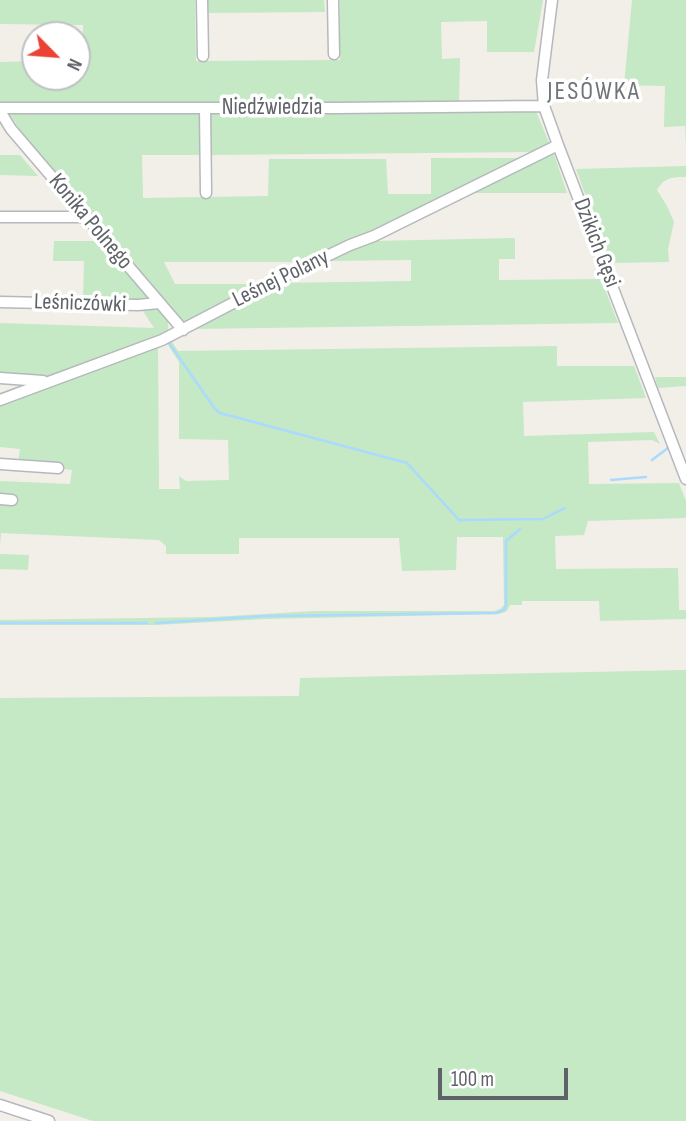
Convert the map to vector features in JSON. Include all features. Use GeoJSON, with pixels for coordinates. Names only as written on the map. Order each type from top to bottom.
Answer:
{"type":"FeatureCollection","features":[{"type":"Feature","properties":{"kind":"street"},"geometry":{"type":"LineString","coordinates":[[202,0],[203,56]]}},
{"type":"Feature","properties":{"kind":"street"},"geometry":{"type":"LineString","coordinates":[[333,0],[334,54]]}},
{"type":"Feature","properties":{"kind":"street","name":"Dzikich Gęsi"},"geometry":{"type":"LineString","coordinates":[[552,0],[542,80],[544,106],[686,479]]}},
{"type":"Feature","properties":{"kind":"street","name":"Niedźwiedzia"},"geometry":{"type":"LineString","coordinates":[[0,109],[544,106]]}},
{"type":"Feature","properties":{"kind":"street"},"geometry":{"type":"LineString","coordinates":[[205,108],[206,192]]}},
{"type":"Feature","properties":{"kind":"street","name":"Konika Polnego"},"geometry":{"type":"LineString","coordinates":[[0,109],[12,129],[183,330]]}},
{"type":"Feature","properties":{"kind":"street","name":"Leśnej Polany"},"geometry":{"type":"LineString","coordinates":[[0,400],[162,340],[261,287],[374,236],[558,145]]}},
{"type":"Feature","properties":{"kind":"street"},"geometry":{"type":"LineString","coordinates":[[0,217],[87,217]]}},
{"type":"Feature","properties":{"kind":"street","name":"Leśniczówki"},"geometry":{"type":"LineString","coordinates":[[0,302],[138,306],[159,303]]}},
{"type":"Feature","properties":{"kind":"street"},"geometry":{"type":"LineString","coordinates":[[0,378],[47,382]]}},
{"type":"Feature","properties":{"kind":"street"},"geometry":{"type":"LineString","coordinates":[[0,464],[58,468]]}},
{"type":"Feature","properties":{"kind":"street"},"geometry":{"type":"LineString","coordinates":[[0,499],[12,500]]}},
{"type":"Feature","properties":{"kind":"street"},"geometry":{"type":"LineString","coordinates":[[0,1105],[49,1121]]}},
{"type":"Feature","properties":{"kind":"green space"},"geometry":{"type":"Polygon","coordinates":[[[0,0],[195,0],[196,61],[340,60],[340,0],[543,0],[534,52],[487,52],[487,21],[441,22],[442,59],[460,58],[459,103],[214,105],[181,102],[169,106],[2,106],[0,62],[21,61],[21,91],[91,91],[91,21],[21,21],[21,24],[0,24],[0,0]]]}},
{"type":"Feature","properties":{"kind":"green space"},"geometry":{"type":"Polygon","coordinates":[[[208,0],[324,0],[325,12],[208,13],[208,0]]]}},
{"type":"Feature","properties":{"kind":"green space"},"geometry":{"type":"Polygon","coordinates":[[[632,0],[686,0],[686,145],[685,126],[664,127],[665,86],[624,85],[632,0]]]}},
{"type":"Feature","properties":{"kind":"green space"},"geometry":{"type":"Polygon","coordinates":[[[215,111],[536,111],[550,145],[533,152],[210,155],[210,116],[215,111]]]}},
{"type":"Feature","properties":{"kind":"green space"},"geometry":{"type":"Polygon","coordinates":[[[9,112],[201,112],[199,155],[142,155],[143,198],[268,196],[269,159],[386,159],[388,194],[431,194],[431,158],[520,158],[453,194],[307,262],[164,262],[175,284],[255,284],[192,322],[181,321],[159,298],[152,284],[116,249],[52,172],[9,112]]]}},
{"type":"Feature","properties":{"kind":"green space"},"geometry":{"type":"Polygon","coordinates":[[[553,151],[567,193],[470,193],[553,151]]]}},
{"type":"Feature","properties":{"kind":"green space"},"geometry":{"type":"Polygon","coordinates":[[[0,155],[20,155],[38,176],[0,175],[0,155]]]}},
{"type":"Feature","properties":{"kind":"green space"},"geometry":{"type":"Polygon","coordinates":[[[686,166],[686,177],[669,179],[657,190],[674,222],[668,249],[669,262],[610,263],[576,169],[686,166]]]}},
{"type":"Feature","properties":{"kind":"green space"},"geometry":{"type":"Polygon","coordinates":[[[515,238],[515,259],[499,259],[499,280],[601,279],[618,323],[192,329],[279,283],[411,281],[411,260],[326,261],[373,241],[515,238]]]}},
{"type":"Feature","properties":{"kind":"green space"},"geometry":{"type":"Polygon","coordinates":[[[54,241],[100,241],[150,300],[83,301],[84,261],[53,261],[54,241]]]}},
{"type":"Feature","properties":{"kind":"green space"},"geometry":{"type":"Polygon","coordinates":[[[155,307],[167,318],[167,334],[46,377],[0,374],[0,323],[154,328],[141,308],[155,307]]]}},
{"type":"Feature","properties":{"kind":"green space"},"geometry":{"type":"Polygon","coordinates":[[[171,340],[178,351],[557,346],[557,366],[634,366],[646,398],[523,402],[524,436],[654,432],[660,444],[652,440],[588,442],[589,484],[679,483],[686,501],[686,518],[588,521],[584,535],[555,536],[556,569],[678,568],[679,610],[686,610],[686,619],[600,621],[599,601],[522,601],[522,605],[510,605],[507,611],[499,614],[265,619],[156,625],[0,625],[0,620],[212,617],[316,611],[494,611],[504,605],[503,537],[457,537],[456,570],[402,571],[399,538],[239,538],[239,554],[166,554],[166,546],[159,540],[1,533],[0,545],[0,481],[70,484],[72,470],[18,463],[20,449],[0,447],[0,405],[158,345],[159,489],[180,489],[179,476],[186,481],[229,480],[228,440],[179,439],[179,362],[166,342],[171,340]]]}},
{"type":"Feature","properties":{"kind":"green space"},"geometry":{"type":"Polygon","coordinates":[[[655,377],[686,377],[686,386],[658,388],[655,377]]]}},
{"type":"Feature","properties":{"kind":"green space"},"geometry":{"type":"Polygon","coordinates":[[[0,554],[29,555],[28,570],[0,569],[0,554]]]}},
{"type":"Feature","properties":{"kind":"green space"},"geometry":{"type":"Polygon","coordinates":[[[686,670],[686,1121],[93,1121],[0,1091],[0,698],[299,696],[300,678],[686,670]]]}},
{"type":"Feature","properties":{"kind":"waterway"},"geometry":{"type":"LineString","coordinates":[[169,343],[220,413],[407,463],[459,520],[543,519],[565,508]]}},
{"type":"Feature","properties":{"kind":"waterway"},"geometry":{"type":"LineString","coordinates":[[652,460],[668,448],[667,442]]}},
{"type":"Feature","properties":{"kind":"waterway"},"geometry":{"type":"LineString","coordinates":[[611,480],[646,477]]}},
{"type":"Feature","properties":{"kind":"waterway"},"geometry":{"type":"LineString","coordinates":[[156,623],[266,616],[496,613],[504,610],[506,605],[506,541],[520,529]]}},
{"type":"Feature","properties":{"kind":"waterway"},"geometry":{"type":"LineString","coordinates":[[0,623],[147,623]]}},
{"type":"Feature","properties":{"kind":"district","name":"JESÓWKA"},"geometry":{"type":"Point","coordinates":[594,92]}}]}
